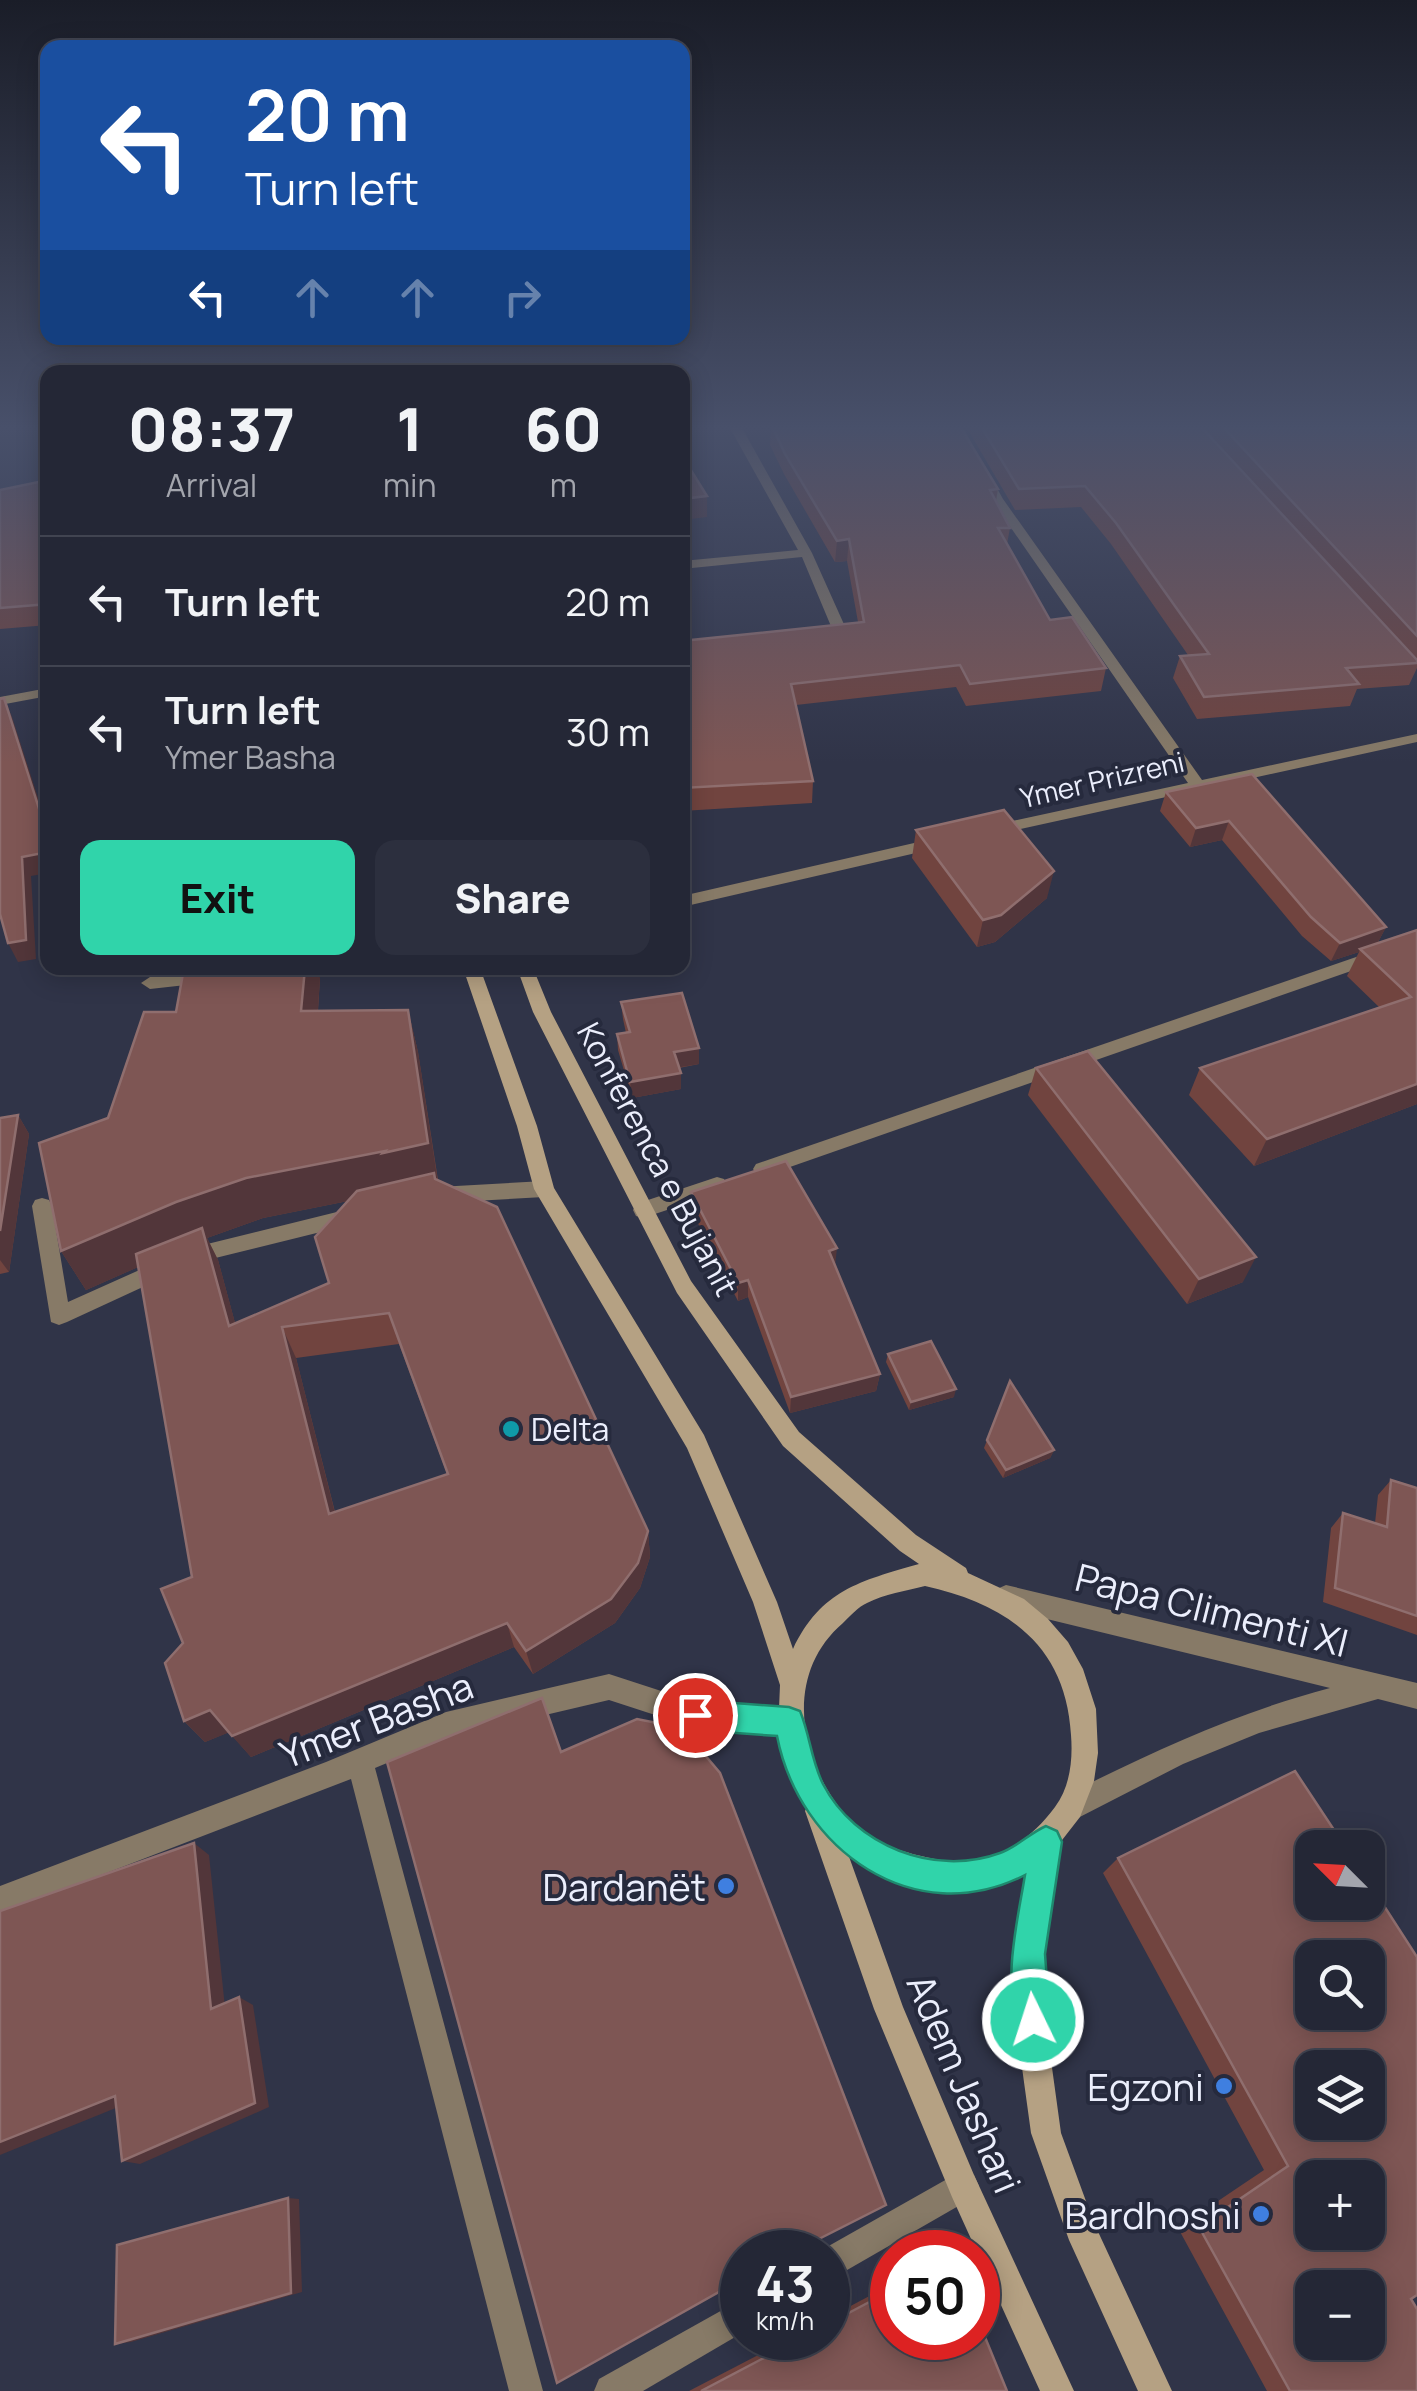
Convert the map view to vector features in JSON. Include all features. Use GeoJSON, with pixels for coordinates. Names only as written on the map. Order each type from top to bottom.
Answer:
{"type":"FeatureCollection","features":[{"type":"Feature","properties":{"kind":"main road"},"geometry":{"type":"LineString","coordinates":[[473,975],[527,1126],[544,1189],[696,1442],[766,1602],[792,1683]]}},
{"type":"Feature","properties":{"kind":"main road","name":"Konferenca e Bujanit"},"geometry":{"type":"LineString","coordinates":[[527,975],[684,1287],[792,1439],[908,1543],[963,1580]]}},
{"type":"Feature","properties":{"kind":"main road"},"geometry":{"type":"LineString","coordinates":[[925,1574],[963,1580],[1001,1596],[1032,1620],[1059,1650],[1077,1688],[1086,1727],[1085,1769],[1072,1807],[1046,1842],[1012,1866],[969,1878],[926,1876],[883,1862],[844,1835],[814,1800],[797,1761],[789,1722],[792,1683],[804,1646],[826,1616],[854,1592],[888,1578],[925,1574]]}},
{"type":"Feature","properties":{"kind":"main road","name":"Adem Jashari"},"geometry":{"type":"LineString","coordinates":[[814,1800],[889,2009],[1056,2391]]}},
{"type":"Feature","properties":{"kind":"main road","name":"Adem Jashari"},"geometry":{"type":"LineString","coordinates":[[1046,1842],[1028,1954],[1046,2133],[1080,2229],[1154,2391]]}},
{"type":"Feature","properties":{"kind":"street"},"geometry":{"type":"LineString","coordinates":[[798,540],[840,631]]}},
{"type":"Feature","properties":{"kind":"street"},"geometry":{"type":"LineString","coordinates":[[1025,540],[1196,783]]}},
{"type":"Feature","properties":{"kind":"street"},"geometry":{"type":"LineString","coordinates":[[690,563],[806,553]]}},
{"type":"Feature","properties":{"kind":"street"},"geometry":{"type":"LineString","coordinates":[[0,701],[40,694]]}},
{"type":"Feature","properties":{"kind":"street","name":"Ymer Prizreni"},"geometry":{"type":"LineString","coordinates":[[977,834],[1196,783],[1417,738]]}},
{"type":"Feature","properties":{"kind":"street"},"geometry":{"type":"LineString","coordinates":[[690,900],[958,838]]}},
{"type":"Feature","properties":{"kind":"street"},"geometry":{"type":"LineString","coordinates":[[644,1210],[1417,942]]}},
{"type":"Feature","properties":{"kind":"street"},"geometry":{"type":"LineString","coordinates":[[150,983],[229,976]]}},
{"type":"Feature","properties":{"kind":"street"},"geometry":{"type":"LineString","coordinates":[[423,1198],[544,1189]]}},
{"type":"Feature","properties":{"kind":"street"},"geometry":{"type":"LineString","coordinates":[[42,1206],[59,1316],[197,1253],[386,1208]]}},
{"type":"Feature","properties":{"kind":"street","name":"Papa Climenti XI"},"geometry":{"type":"LineString","coordinates":[[1001,1596],[1377,1688]]}},
{"type":"Feature","properties":{"kind":"street","name":"Ymer Basha"},"geometry":{"type":"LineString","coordinates":[[0,1900],[446,1724],[608,1687],[695,1715],[789,1722]]}},
{"type":"Feature","properties":{"kind":"street"},"geometry":{"type":"LineString","coordinates":[[1377,1688],[1417,1696]]}},
{"type":"Feature","properties":{"kind":"street","name":"Papa Climenti XI"},"geometry":{"type":"LineString","coordinates":[[1072,1807],[1174,1755],[1259,1720],[1377,1688]]}},
{"type":"Feature","properties":{"kind":"street"},"geometry":{"type":"LineString","coordinates":[[360,1761],[526,2391]]}},
{"type":"Feature","properties":{"kind":"street"},"geometry":{"type":"LineString","coordinates":[[850,2252],[964,2186]]}},
{"type":"Feature","properties":{"kind":"street"},"geometry":{"type":"LineString","coordinates":[[611,2391],[720,2327]]}},
{"type":"Feature","properties":{"kind":"building"},"geometry":{"type":"Polygon","coordinates":[[[0,540],[40,540],[40,605],[0,608],[0,540]]]}},
{"type":"Feature","properties":{"kind":"building"},"geometry":{"type":"Polygon","coordinates":[[[849,540],[1005,540],[1050,620],[1072,617],[1106,668],[970,684],[960,665],[791,684],[813,781],[690,788],[690,640],[864,622],[849,540]]]}},
{"type":"Feature","properties":{"kind":"building"},"geometry":{"type":"Polygon","coordinates":[[[1128,540],[1305,540],[1417,663],[1346,668],[1359,684],[1204,697],[1180,656],[1209,654],[1128,540]]]}},
{"type":"Feature","properties":{"kind":"building"},"geometry":{"type":"Polygon","coordinates":[[[1328,540],[1417,540],[1417,636],[1328,540]]]}},
{"type":"Feature","properties":{"kind":"building"},"geometry":{"type":"Polygon","coordinates":[[[4,698],[40,812],[40,854],[22,857],[26,940],[8,943],[0,914],[0,699],[4,698]]]}},
{"type":"Feature","properties":{"kind":"building"},"geometry":{"type":"Polygon","coordinates":[[[1252,774],[1386,927],[1340,943],[1311,917],[1229,821],[1196,828],[1166,792],[1252,774]]]}},
{"type":"Feature","properties":{"kind":"building"},"geometry":{"type":"Polygon","coordinates":[[[1004,810],[1054,871],[1001,915],[983,920],[916,830],[1004,810]]]}},
{"type":"Feature","properties":{"kind":"building"},"geometry":{"type":"Polygon","coordinates":[[[1417,930],[1417,1084],[1267,1139],[1200,1068],[1411,997],[1360,949],[1417,930]]]}},
{"type":"Feature","properties":{"kind":"building"},"geometry":{"type":"Polygon","coordinates":[[[183,975],[304,975],[301,1011],[408,1010],[428,1143],[246,1178],[176,1202],[61,1251],[39,1143],[108,1118],[144,1012],[176,1012],[183,975]]]}},
{"type":"Feature","properties":{"kind":"building"},"geometry":{"type":"Polygon","coordinates":[[[682,993],[699,1048],[674,1052],[681,1073],[630,1082],[617,1034],[630,1032],[621,1002],[682,993]]]}},
{"type":"Feature","properties":{"kind":"building"},"geometry":{"type":"Polygon","coordinates":[[[1088,1051],[1256,1257],[1199,1279],[1036,1068],[1088,1051]]]}},
{"type":"Feature","properties":{"kind":"building"},"geometry":{"type":"Polygon","coordinates":[[[18,1115],[0,1231],[0,1118],[18,1115]]]}},
{"type":"Feature","properties":{"kind":"building"},"geometry":{"type":"Polygon","coordinates":[[[786,1161],[837,1248],[829,1251],[880,1374],[791,1397],[748,1280],[738,1283],[691,1192],[786,1161]]]}},
{"type":"Feature","properties":{"kind":"building","name":"Delta"},"geometry":{"type":"Polygon","coordinates":[[[434,1173],[435,1179],[497,1207],[648,1531],[638,1563],[611,1599],[526,1651],[507,1623],[232,1736],[210,1710],[184,1721],[165,1663],[183,1643],[161,1589],[192,1577],[136,1254],[202,1228],[229,1326],[329,1283],[315,1237],[357,1191],[434,1173]],[[389,1313],[282,1327],[329,1514],[448,1474],[389,1313]]]}},
{"type":"Feature","properties":{"kind":"building"},"geometry":{"type":"Polygon","coordinates":[[[931,1341],[956,1389],[911,1402],[888,1354],[931,1341]]]}},
{"type":"Feature","properties":{"kind":"building"},"geometry":{"type":"Polygon","coordinates":[[[1010,1381],[1054,1450],[1006,1470],[987,1440],[1010,1381]]]}},
{"type":"Feature","properties":{"kind":"building"},"geometry":{"type":"Polygon","coordinates":[[[1391,1480],[1417,1488],[1417,1616],[1335,1588],[1343,1513],[1387,1527],[1391,1480]]]}},
{"type":"Feature","properties":{"kind":"building"},"geometry":{"type":"Polygon","coordinates":[[[542,1698],[561,1752],[637,1719],[682,1728],[720,1773],[886,2205],[837,2230],[720,2230],[720,2291],[557,2383],[387,1762],[542,1698]]]}},
{"type":"Feature","properties":{"kind":"building"},"geometry":{"type":"Polygon","coordinates":[[[1295,1771],[1334,1830],[1295,1830],[1295,1920],[1385,1920],[1385,1907],[1417,1957],[1417,2295],[1411,2299],[1417,2309],[1417,2391],[1290,2391],[1199,2227],[1288,2166],[1118,1858],[1295,1771]]]}},
{"type":"Feature","properties":{"kind":"building"},"geometry":{"type":"Polygon","coordinates":[[[194,1843],[211,2009],[239,1997],[255,2103],[122,2161],[115,2096],[0,2142],[0,1911],[194,1843]]]}},
{"type":"Feature","properties":{"kind":"building"},"geometry":{"type":"Polygon","coordinates":[[[288,2198],[291,2293],[115,2344],[117,2245],[288,2198]]]}},
{"type":"Feature","properties":{"kind":"building"},"geometry":{"type":"Polygon","coordinates":[[[870,2302],[870,2360],[994,2360],[1007,2391],[701,2391],[760,2360],[850,2360],[850,2312],[870,2302]]]}},
{"type":"Feature","properties":{"kind":"place","name":"Delta"},"geometry":{"type":"Point","coordinates":[511,1429]}},
{"type":"Feature","properties":{"kind":"place","name":"Dardanët"},"geometry":{"type":"Point","coordinates":[726,1886]}},
{"type":"Feature","properties":{"kind":"place","name":"Egzoni"},"geometry":{"type":"Point","coordinates":[1224,2086]}},
{"type":"Feature","properties":{"kind":"place","name":"Bardhoshi"},"geometry":{"type":"Point","coordinates":[1261,2214]}},
{"type":"Feature","properties":{"kind":"route"},"geometry":{"type":"LineString","coordinates":[[695,1715],[789,1722],[797,1761],[814,1800],[844,1835],[883,1862],[926,1876],[969,1878],[1012,1866],[1046,1842],[1028,1954],[1033,2020]]}}]}
